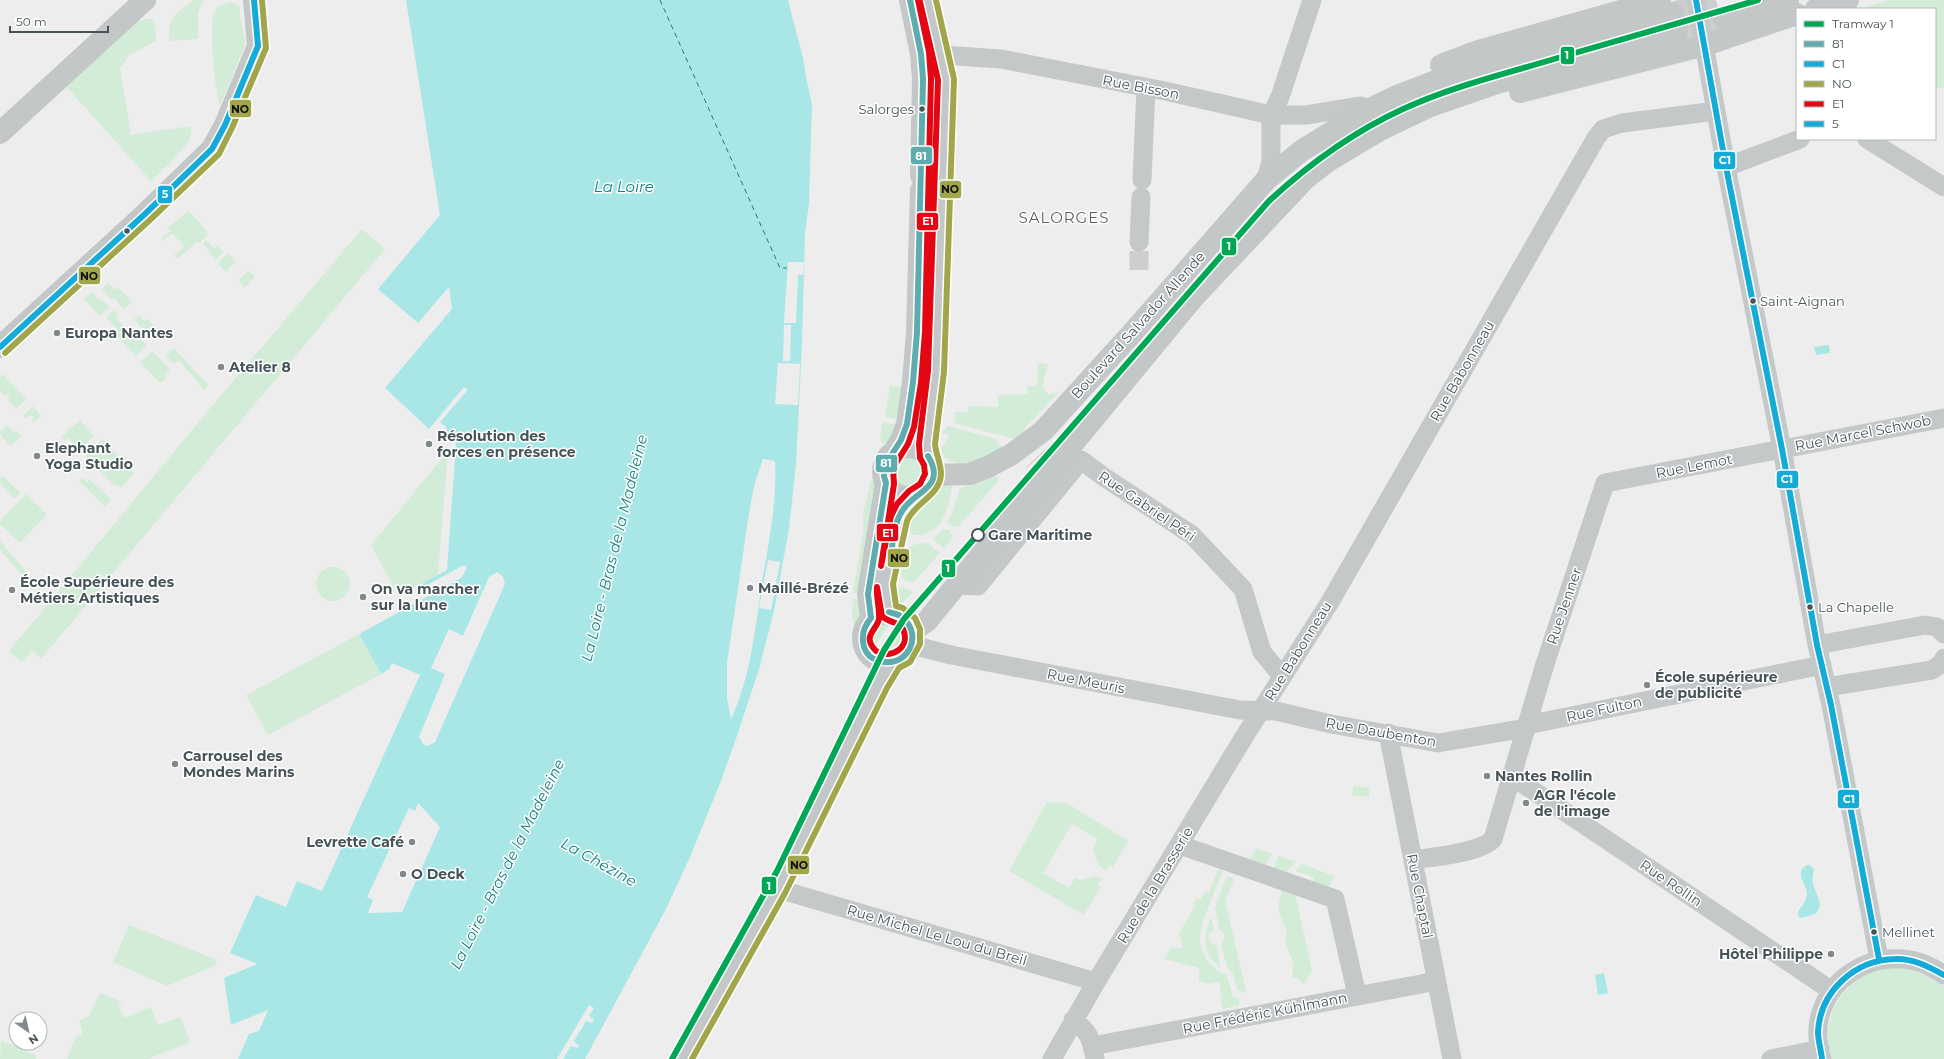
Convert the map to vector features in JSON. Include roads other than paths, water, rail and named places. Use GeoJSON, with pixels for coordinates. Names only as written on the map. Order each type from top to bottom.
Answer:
{"type":"FeatureCollection","features":[{"type":"Feature","properties":{"kind":"main road"},"geometry":{"type":"LineString","coordinates":[[0,133],[145,0]]}},
{"type":"Feature","properties":{"kind":"main road"},"geometry":{"type":"LineString","coordinates":[[0,347],[204,158],[217,141],[256,55],[258,46],[254,0]]}},
{"type":"Feature","properties":{"kind":"main road"},"geometry":{"type":"LineString","coordinates":[[880,615],[899,518],[904,507],[914,497],[926,490],[930,465],[927,444],[936,372],[946,83],[931,54],[910,0]]}},
{"type":"Feature","properties":{"kind":"main road"},"geometry":{"type":"LineString","coordinates":[[880,615],[868,594],[886,483],[884,468],[887,459],[893,453],[901,440],[907,424],[913,382],[917,332],[923,80],[931,54],[928,0]]}},
{"type":"Feature","properties":{"kind":"main road"},"geometry":{"type":"LineString","coordinates":[[1724,18],[1788,0]]}},
{"type":"Feature","properties":{"kind":"main road"},"geometry":{"type":"LineString","coordinates":[[1820,8],[1848,0]]}},
{"type":"Feature","properties":{"kind":"main road"},"geometry":{"type":"LineString","coordinates":[[1301,151],[1329,126],[1361,106],[1415,77],[1478,51],[1670,14]]}},
{"type":"Feature","properties":{"kind":"main road","name":"Boulevard Salvador Allende"},"geometry":{"type":"LineString","coordinates":[[930,465],[970,474],[988,467],[1012,454],[1048,426],[1134,331],[1266,180],[1301,151],[1368,110],[1396,96],[1439,80],[1670,14]]}},
{"type":"Feature","properties":{"kind":"main road","name":"Boulevard Salvador Allende"},"geometry":{"type":"LineString","coordinates":[[912,638],[1036,491],[1188,304],[1306,178],[1328,161],[1380,130],[1409,115],[1494,84],[1670,14]]}},
{"type":"Feature","properties":{"kind":"main road"},"geometry":{"type":"LineString","coordinates":[[1270,215],[1324,176],[1406,131],[1452,111],[1491,99],[1705,45],[1796,14]]}},
{"type":"Feature","properties":{"kind":"main road"},"geometry":{"type":"LineString","coordinates":[[893,453],[902,448],[911,447],[920,450],[930,465]]}},
{"type":"Feature","properties":{"kind":"main road"},"geometry":{"type":"LineString","coordinates":[[886,483],[890,489],[898,495],[914,497]]}},
{"type":"Feature","properties":{"kind":"main road"},"geometry":{"type":"LineString","coordinates":[[880,615],[904,618],[912,638],[904,657],[893,662],[878,661],[869,655],[864,648],[862,634],[866,624],[880,615]]}},
{"type":"Feature","properties":{"kind":"main road"},"geometry":{"type":"LineString","coordinates":[[683,1059],[778,889],[880,684],[893,662]]}},
{"type":"Feature","properties":{"kind":"street"},"geometry":{"type":"LineString","coordinates":[[1266,180],[1271,161],[1272,115],[1280,98],[1312,0]]}},
{"type":"Feature","properties":{"kind":"street"},"geometry":{"type":"LineString","coordinates":[[1696,0],[1726,167],[1782,449],[1817,645],[1827,687],[1879,959]]}},
{"type":"Feature","properties":{"kind":"street","name":"Rue Bisson"},"geometry":{"type":"LineString","coordinates":[[931,54],[967,58],[1001,59],[1146,87],[1272,115],[1306,115],[1361,106]]}},
{"type":"Feature","properties":{"kind":"street"},"geometry":{"type":"LineString","coordinates":[[1139,242],[1146,87]]}},
{"type":"Feature","properties":{"kind":"street","name":"Rue Babonneau"},"geometry":{"type":"LineString","coordinates":[[1260,712],[1330,602],[1596,138],[1603,129],[1622,123],[1716,111]]}},
{"type":"Feature","properties":{"kind":"street"},"geometry":{"type":"LineString","coordinates":[[1726,167],[1797,140]]}},
{"type":"Feature","properties":{"kind":"street"},"geometry":{"type":"LineString","coordinates":[[1869,140],[1944,187]]}},
{"type":"Feature","properties":{"kind":"street","name":"Rue Marcel Schwob"},"geometry":{"type":"LineString","coordinates":[[1782,449],[1944,418]]}},
{"type":"Feature","properties":{"kind":"street","name":"Rue Lemot"},"geometry":{"type":"LineString","coordinates":[[1605,483],[1782,449]]}},
{"type":"Feature","properties":{"kind":"street","name":"Rue Gabriel Péri"},"geometry":{"type":"LineString","coordinates":[[957,585],[978,586],[1081,460],[1104,477],[1192,535],[1243,589],[1262,652],[1282,676]]}},
{"type":"Feature","properties":{"kind":"street","name":"Rue Jenner"},"geometry":{"type":"LineString","coordinates":[[1413,860],[1478,848],[1489,843],[1493,838],[1510,775],[1526,727],[1544,664],[1605,483]]}},
{"type":"Feature","properties":{"kind":"street"},"geometry":{"type":"LineString","coordinates":[[1817,645],[1925,626],[1936,627],[1944,634]]}},
{"type":"Feature","properties":{"kind":"street","name":"Rue Meuris"},"geometry":{"type":"LineString","coordinates":[[912,638],[987,662],[1240,710],[1260,712]]}},
{"type":"Feature","properties":{"kind":"street"},"geometry":{"type":"LineString","coordinates":[[1827,687],[1932,670],[1942,663],[1944,658]]}},
{"type":"Feature","properties":{"kind":"street","name":"Rue Fulton"},"geometry":{"type":"LineString","coordinates":[[1526,727],[1822,665]]}},
{"type":"Feature","properties":{"kind":"street","name":"Rue Daubenton"},"geometry":{"type":"LineString","coordinates":[[1260,712],[1276,711],[1331,724],[1438,743],[1526,727]]}},
{"type":"Feature","properties":{"kind":"street","name":"Rue de la Brasserie"},"geometry":{"type":"LineString","coordinates":[[1052,1059],[1073,1020],[1260,712]]}},
{"type":"Feature","properties":{"kind":"street","name":"Rue Chaptal"},"geometry":{"type":"LineString","coordinates":[[1388,733],[1452,1059]]}},
{"type":"Feature","properties":{"kind":"street","name":"Rue Rollin"},"geometry":{"type":"LineString","coordinates":[[1510,775],[1832,991]]}},
{"type":"Feature","properties":{"kind":"street"},"geometry":{"type":"LineString","coordinates":[[1180,845],[1335,899],[1358,995]]}},
{"type":"Feature","properties":{"kind":"street","name":"Rue Michel Le Lou du Breil"},"geometry":{"type":"LineString","coordinates":[[778,889],[1096,982]]}},
{"type":"Feature","properties":{"kind":"street"},"geometry":{"type":"LineString","coordinates":[[1770,1059],[1821,1054],[1818,1036],[1819,1022],[1826,1001],[1841,980],[1853,970],[1866,963],[1879,959],[1904,958],[1942,969]]}},
{"type":"Feature","properties":{"kind":"street","name":"Rue Frédéric Kühlmann"},"geometry":{"type":"LineString","coordinates":[[1093,1052],[1358,995],[1437,981]]}},
{"type":"Feature","properties":{"kind":"street"},"geometry":{"type":"LineString","coordinates":[[1073,1020],[1090,1036],[1093,1052]]}},
{"type":"Feature","properties":{"kind":"water","name":"La Loire"},"geometry":{"type":"Polygon","coordinates":[[[406,0],[788,0],[803,58],[812,104],[809,203],[805,233],[802,344],[796,464],[789,529],[774,611],[759,669],[737,736],[721,781],[690,857],[665,911],[585,1059],[238,1059],[249,1034],[259,1031],[268,1010],[231,1025],[224,978],[257,964],[230,953],[256,895],[286,907],[297,881],[322,891],[420,675],[392,663],[389,669],[381,674],[359,634],[461,578],[467,568],[464,565],[425,586],[421,584],[447,570],[456,443],[446,434],[447,428],[440,422],[468,390],[464,387],[429,429],[385,388],[452,309],[449,287],[418,323],[378,289],[440,215],[406,0]],[[763,459],[755,483],[750,507],[727,663],[727,698],[731,719],[738,703],[748,669],[754,635],[772,522],[775,492],[775,461],[763,459]]]}},
{"type":"Feature","properties":{"kind":"water"},"geometry":{"type":"Polygon","coordinates":[[[1829,345],[1830,353],[1816,355],[1814,347],[1829,345]]]}},
{"type":"Feature","properties":{"kind":"water"},"geometry":{"type":"Polygon","coordinates":[[[1807,865],[1810,865],[1814,870],[1814,888],[1819,899],[1820,906],[1815,914],[1801,918],[1798,916],[1798,912],[1805,901],[1807,894],[1801,871],[1807,865]]]}},
{"type":"Feature","properties":{"kind":"water"},"geometry":{"type":"Polygon","coordinates":[[[1604,973],[1608,993],[1598,995],[1595,975],[1604,973]]]}},
{"type":"Feature","properties":{"kind":"tunnel"},"geometry":{"type":"LineString","coordinates":[[1673,13],[1716,0]]}},
{"type":"Feature","properties":{"kind":"tunnel"},"geometry":{"type":"LineString","coordinates":[[1677,31],[1724,18]]}},
{"type":"Feature","properties":{"kind":"tunnel"},"geometry":{"type":"LineString","coordinates":[[1139,242],[1139,270]]}},
{"type":"Feature","properties":{"kind":"tram line","name":"1"},"geometry":{"type":"LineString","coordinates":[[672,1059],[777,871],[884,650],[904,619],[1269,201],[1300,174],[1349,138],[1403,109],[1441,93],[1481,80],[1758,0]]}},
{"type":"Feature","properties":{"kind":"tram line"},"geometry":{"type":"LineString","coordinates":[[1027,467],[1070,427]]}},
{"type":"Feature","properties":{"kind":"place","name":"Salorges"},"geometry":{"type":"Point","coordinates":[922,109]}},
{"type":"Feature","properties":{"kind":"place","name":"Saint-Aignan"},"geometry":{"type":"Point","coordinates":[1753,301]}},
{"type":"Feature","properties":{"kind":"place","name":"Europa Nantes"},"geometry":{"type":"Point","coordinates":[57,333]}},
{"type":"Feature","properties":{"kind":"place","name":"Atelier 8"},"geometry":{"type":"Point","coordinates":[221,367]}},
{"type":"Feature","properties":{"kind":"place","name":"Résolution des forces en présence"},"geometry":{"type":"Point","coordinates":[429,444]}},
{"type":"Feature","properties":{"kind":"place","name":"Elephant Yoga Studio"},"geometry":{"type":"Point","coordinates":[37,456]}},
{"type":"Feature","properties":{"kind":"place","name":"Gare Maritime"},"geometry":{"type":"Point","coordinates":[978,535]}},
{"type":"Feature","properties":{"kind":"place","name":"Maillé-Brézé"},"geometry":{"type":"Point","coordinates":[750,588]}},
{"type":"Feature","properties":{"kind":"place","name":"École Supérieure des Métiers Artistiques"},"geometry":{"type":"Point","coordinates":[12,590]}},
{"type":"Feature","properties":{"kind":"place","name":"On va marcher sur la lune"},"geometry":{"type":"Point","coordinates":[363,597]}},
{"type":"Feature","properties":{"kind":"place","name":"La Chapelle"},"geometry":{"type":"Point","coordinates":[1810,607]}},
{"type":"Feature","properties":{"kind":"place","name":"École supérieure de publicité"},"geometry":{"type":"Point","coordinates":[1647,685]}},
{"type":"Feature","properties":{"kind":"place","name":"Carrousel des Mondes Marins"},"geometry":{"type":"Point","coordinates":[175,764]}},
{"type":"Feature","properties":{"kind":"place","name":"Nantes Rollin"},"geometry":{"type":"Point","coordinates":[1487,776]}},
{"type":"Feature","properties":{"kind":"place","name":"AGR l'école de l'image"},"geometry":{"type":"Point","coordinates":[1526,803]}},
{"type":"Feature","properties":{"kind":"place","name":"Levrette Café"},"geometry":{"type":"Point","coordinates":[412,842]}},
{"type":"Feature","properties":{"kind":"place","name":"O Deck"},"geometry":{"type":"Point","coordinates":[403,874]}},
{"type":"Feature","properties":{"kind":"place","name":"Mellinet"},"geometry":{"type":"Point","coordinates":[1874,932]}},
{"type":"Feature","properties":{"kind":"place","name":"Hôtel Philippe"},"geometry":{"type":"Point","coordinates":[1831,954]}},
{"type":"Feature","properties":{"kind":"district","name":"SALORGES"},"geometry":{"type":"Point","coordinates":[1064,217]}},
{"type":"Feature","properties":{"kind":"water label","name":"La Loire - Bras de la Madeleine"},"geometry":{"type":"Point","coordinates":[614,548]}},
{"type":"Feature","properties":{"kind":"water label","name":"La Chézine"},"geometry":{"type":"Point","coordinates":[599,862]}},
{"type":"Feature","properties":{"kind":"water label","name":"La Loire - Bras de la Madeleine"},"geometry":{"type":"Point","coordinates":[507,864]}}]}
